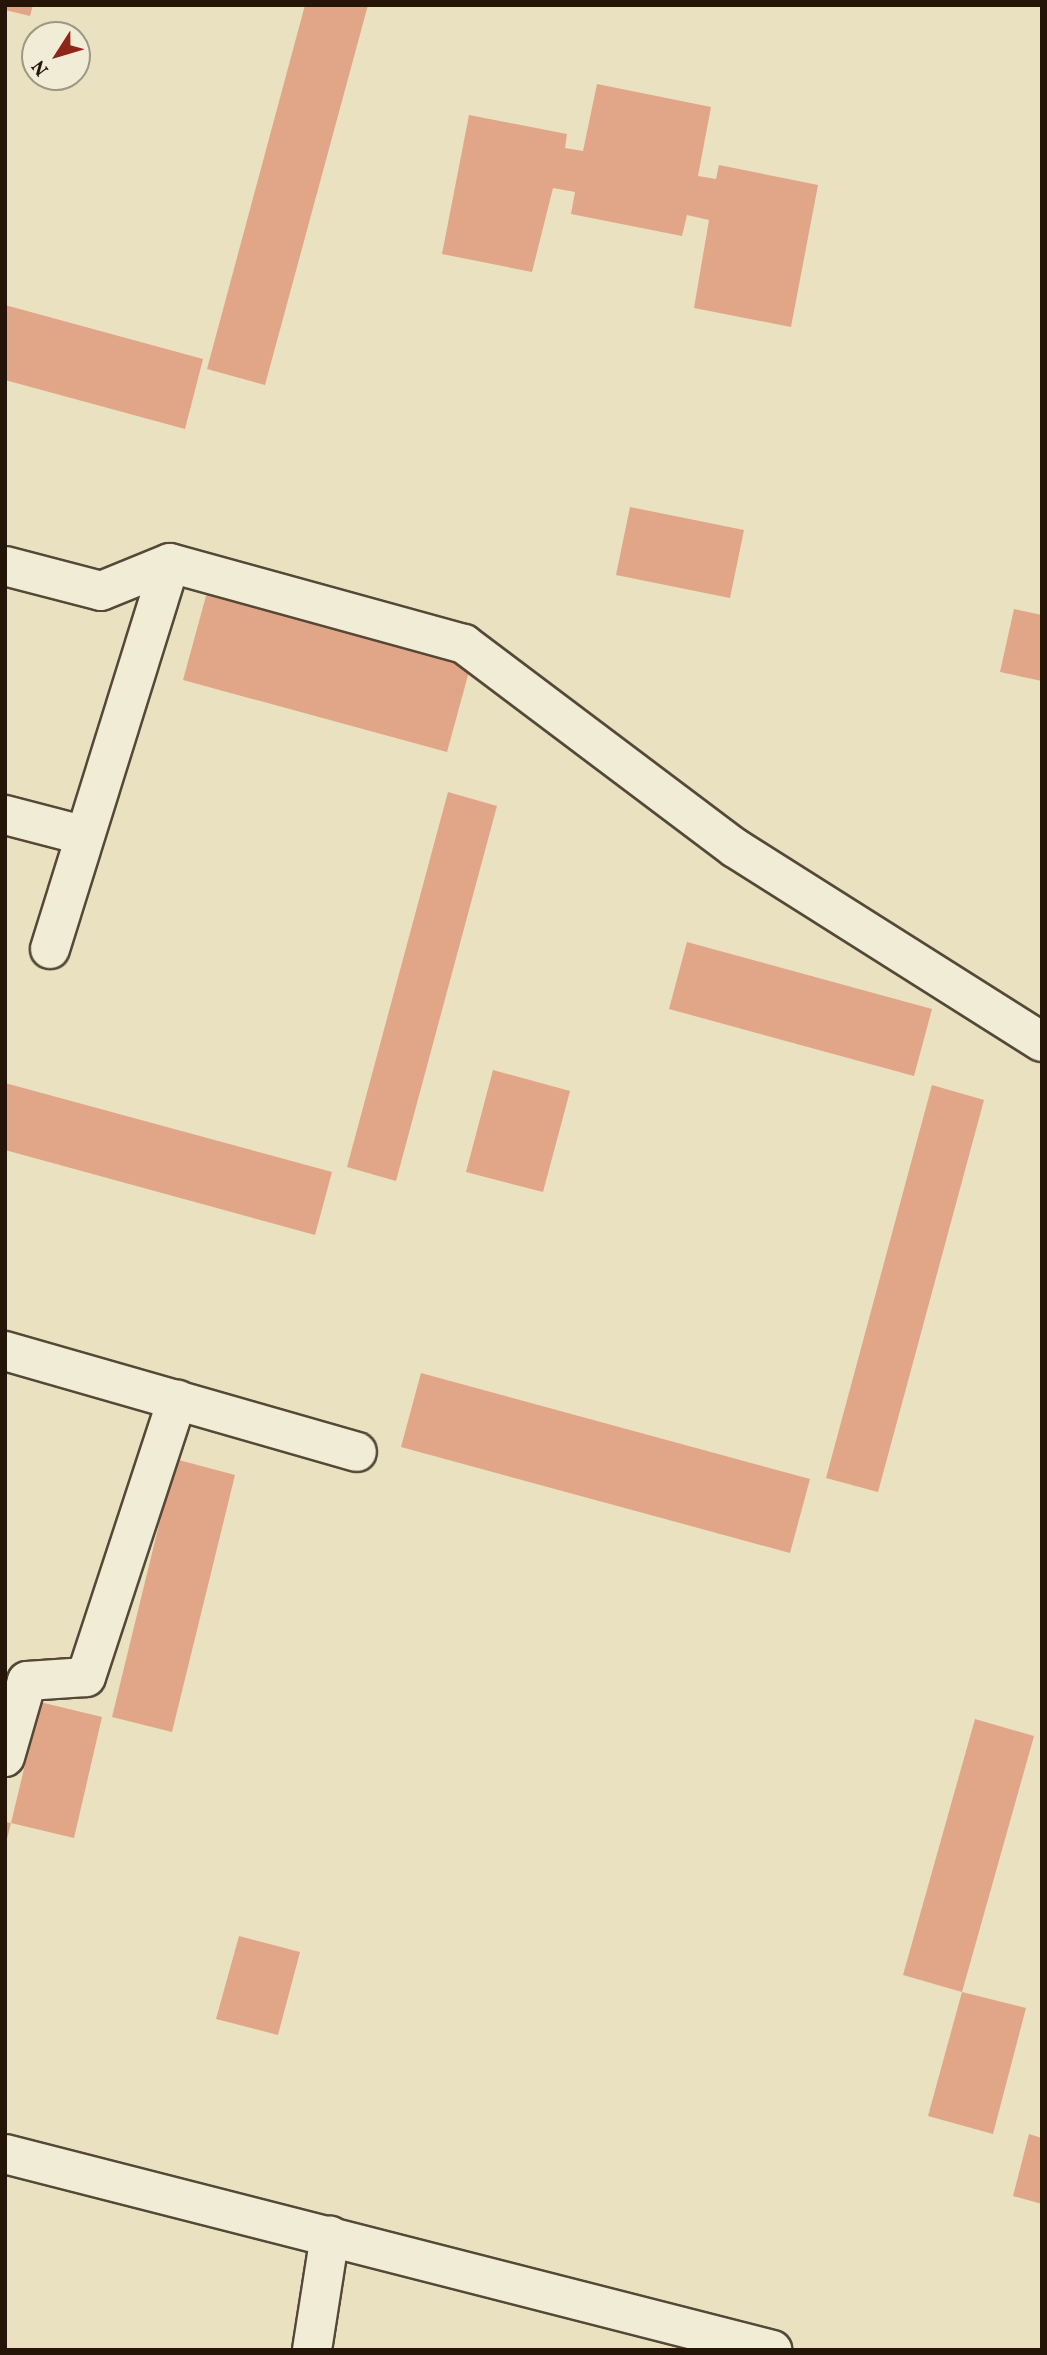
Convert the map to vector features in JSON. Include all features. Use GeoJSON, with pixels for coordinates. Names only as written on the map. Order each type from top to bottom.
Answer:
{"type":"FeatureCollection","features":[{"type":"Feature","properties":{"kind":"street"},"geometry":{"type":"LineString","coordinates":[[50,949],[82,835],[170,563]]}},
{"type":"Feature","properties":{"kind":"street"},"geometry":{"type":"LineString","coordinates":[[5,566],[102,592],[170,563],[464,645],[735,848],[1042,1042]]}},
{"type":"Feature","properties":{"kind":"street"},"geometry":{"type":"LineString","coordinates":[[5,815],[82,835]]}},
{"type":"Feature","properties":{"kind":"street"},"geometry":{"type":"LineString","coordinates":[[5,1351],[357,1452]]}},
{"type":"Feature","properties":{"kind":"street"},"geometry":{"type":"LineString","coordinates":[[5,1757],[27,1681],[86,1677],[177,1400]]}},
{"type":"Feature","properties":{"kind":"street"},"geometry":{"type":"LineString","coordinates":[[5,2154],[772,2350]]}},
{"type":"Feature","properties":{"kind":"street"},"geometry":{"type":"LineString","coordinates":[[312,2350],[330,2235]]}},
{"type":"Feature","properties":{"kind":"building"},"geometry":{"type":"Polygon","coordinates":[[[5,5],[33,5],[30,16],[5,10],[5,5]]]}},
{"type":"Feature","properties":{"kind":"building"},"geometry":{"type":"Polygon","coordinates":[[[305,5],[368,5],[265,385],[207,369],[305,5]]]}},
{"type":"Feature","properties":{"kind":"building"},"geometry":{"type":"Polygon","coordinates":[[[597,84],[711,107],[698,176],[716,179],[719,165],[818,185],[791,327],[694,308],[709,220],[687,215],[682,236],[571,214],[575,192],[553,188],[532,272],[442,254],[469,115],[567,134],[565,148],[583,151],[597,84]]]}},
{"type":"Feature","properties":{"kind":"building"},"geometry":{"type":"Polygon","coordinates":[[[5,305],[203,359],[185,429],[5,380],[5,305]]]}},
{"type":"Feature","properties":{"kind":"building"},"geometry":{"type":"Polygon","coordinates":[[[630,507],[744,530],[730,598],[616,575],[630,507]]]}},
{"type":"Feature","properties":{"kind":"building"},"geometry":{"type":"Polygon","coordinates":[[[209,585],[473,657],[447,752],[183,680],[209,585]]]}},
{"type":"Feature","properties":{"kind":"building"},"geometry":{"type":"Polygon","coordinates":[[[1014,609],[1042,615],[1042,681],[1000,672],[1014,609]]]}},
{"type":"Feature","properties":{"kind":"building"},"geometry":{"type":"Polygon","coordinates":[[[448,792],[497,806],[396,1181],[347,1167],[448,792]]]}},
{"type":"Feature","properties":{"kind":"building"},"geometry":{"type":"Polygon","coordinates":[[[687,942],[932,1009],[914,1076],[669,1009],[687,942]]]}},
{"type":"Feature","properties":{"kind":"building"},"geometry":{"type":"Polygon","coordinates":[[[493,1070],[570,1091],[543,1192],[466,1172],[493,1070]]]}},
{"type":"Feature","properties":{"kind":"building"},"geometry":{"type":"Polygon","coordinates":[[[5,1083],[332,1172],[315,1235],[5,1150],[5,1083]]]}},
{"type":"Feature","properties":{"kind":"building"},"geometry":{"type":"Polygon","coordinates":[[[932,1085],[984,1100],[878,1492],[826,1478],[932,1085]]]}},
{"type":"Feature","properties":{"kind":"building"},"geometry":{"type":"Polygon","coordinates":[[[421,1373],[810,1479],[790,1553],[401,1447],[421,1373]]]}},
{"type":"Feature","properties":{"kind":"building"},"geometry":{"type":"Polygon","coordinates":[[[175,1459],[235,1475],[172,1732],[112,1717],[175,1459]]]}},
{"type":"Feature","properties":{"kind":"building"},"geometry":{"type":"Polygon","coordinates":[[[40,1702],[102,1717],[74,1838],[11,1823],[40,1702]]]}},
{"type":"Feature","properties":{"kind":"building"},"geometry":{"type":"Polygon","coordinates":[[[975,1719],[1034,1736],[962,1992],[903,1975],[975,1719]]]}},
{"type":"Feature","properties":{"kind":"building"},"geometry":{"type":"Polygon","coordinates":[[[5,1822],[11,1823],[6,1843],[5,1843],[5,1822]]]}},
{"type":"Feature","properties":{"kind":"building"},"geometry":{"type":"Polygon","coordinates":[[[239,1936],[300,1952],[278,2035],[216,2019],[239,1936]]]}},
{"type":"Feature","properties":{"kind":"building"},"geometry":{"type":"Polygon","coordinates":[[[962,1992],[1026,2008],[993,2134],[928,2116],[962,1992]]]}},
{"type":"Feature","properties":{"kind":"building"},"geometry":{"type":"Polygon","coordinates":[[[1029,2134],[1042,2138],[1042,2204],[1013,2196],[1029,2134]]]}}]}
